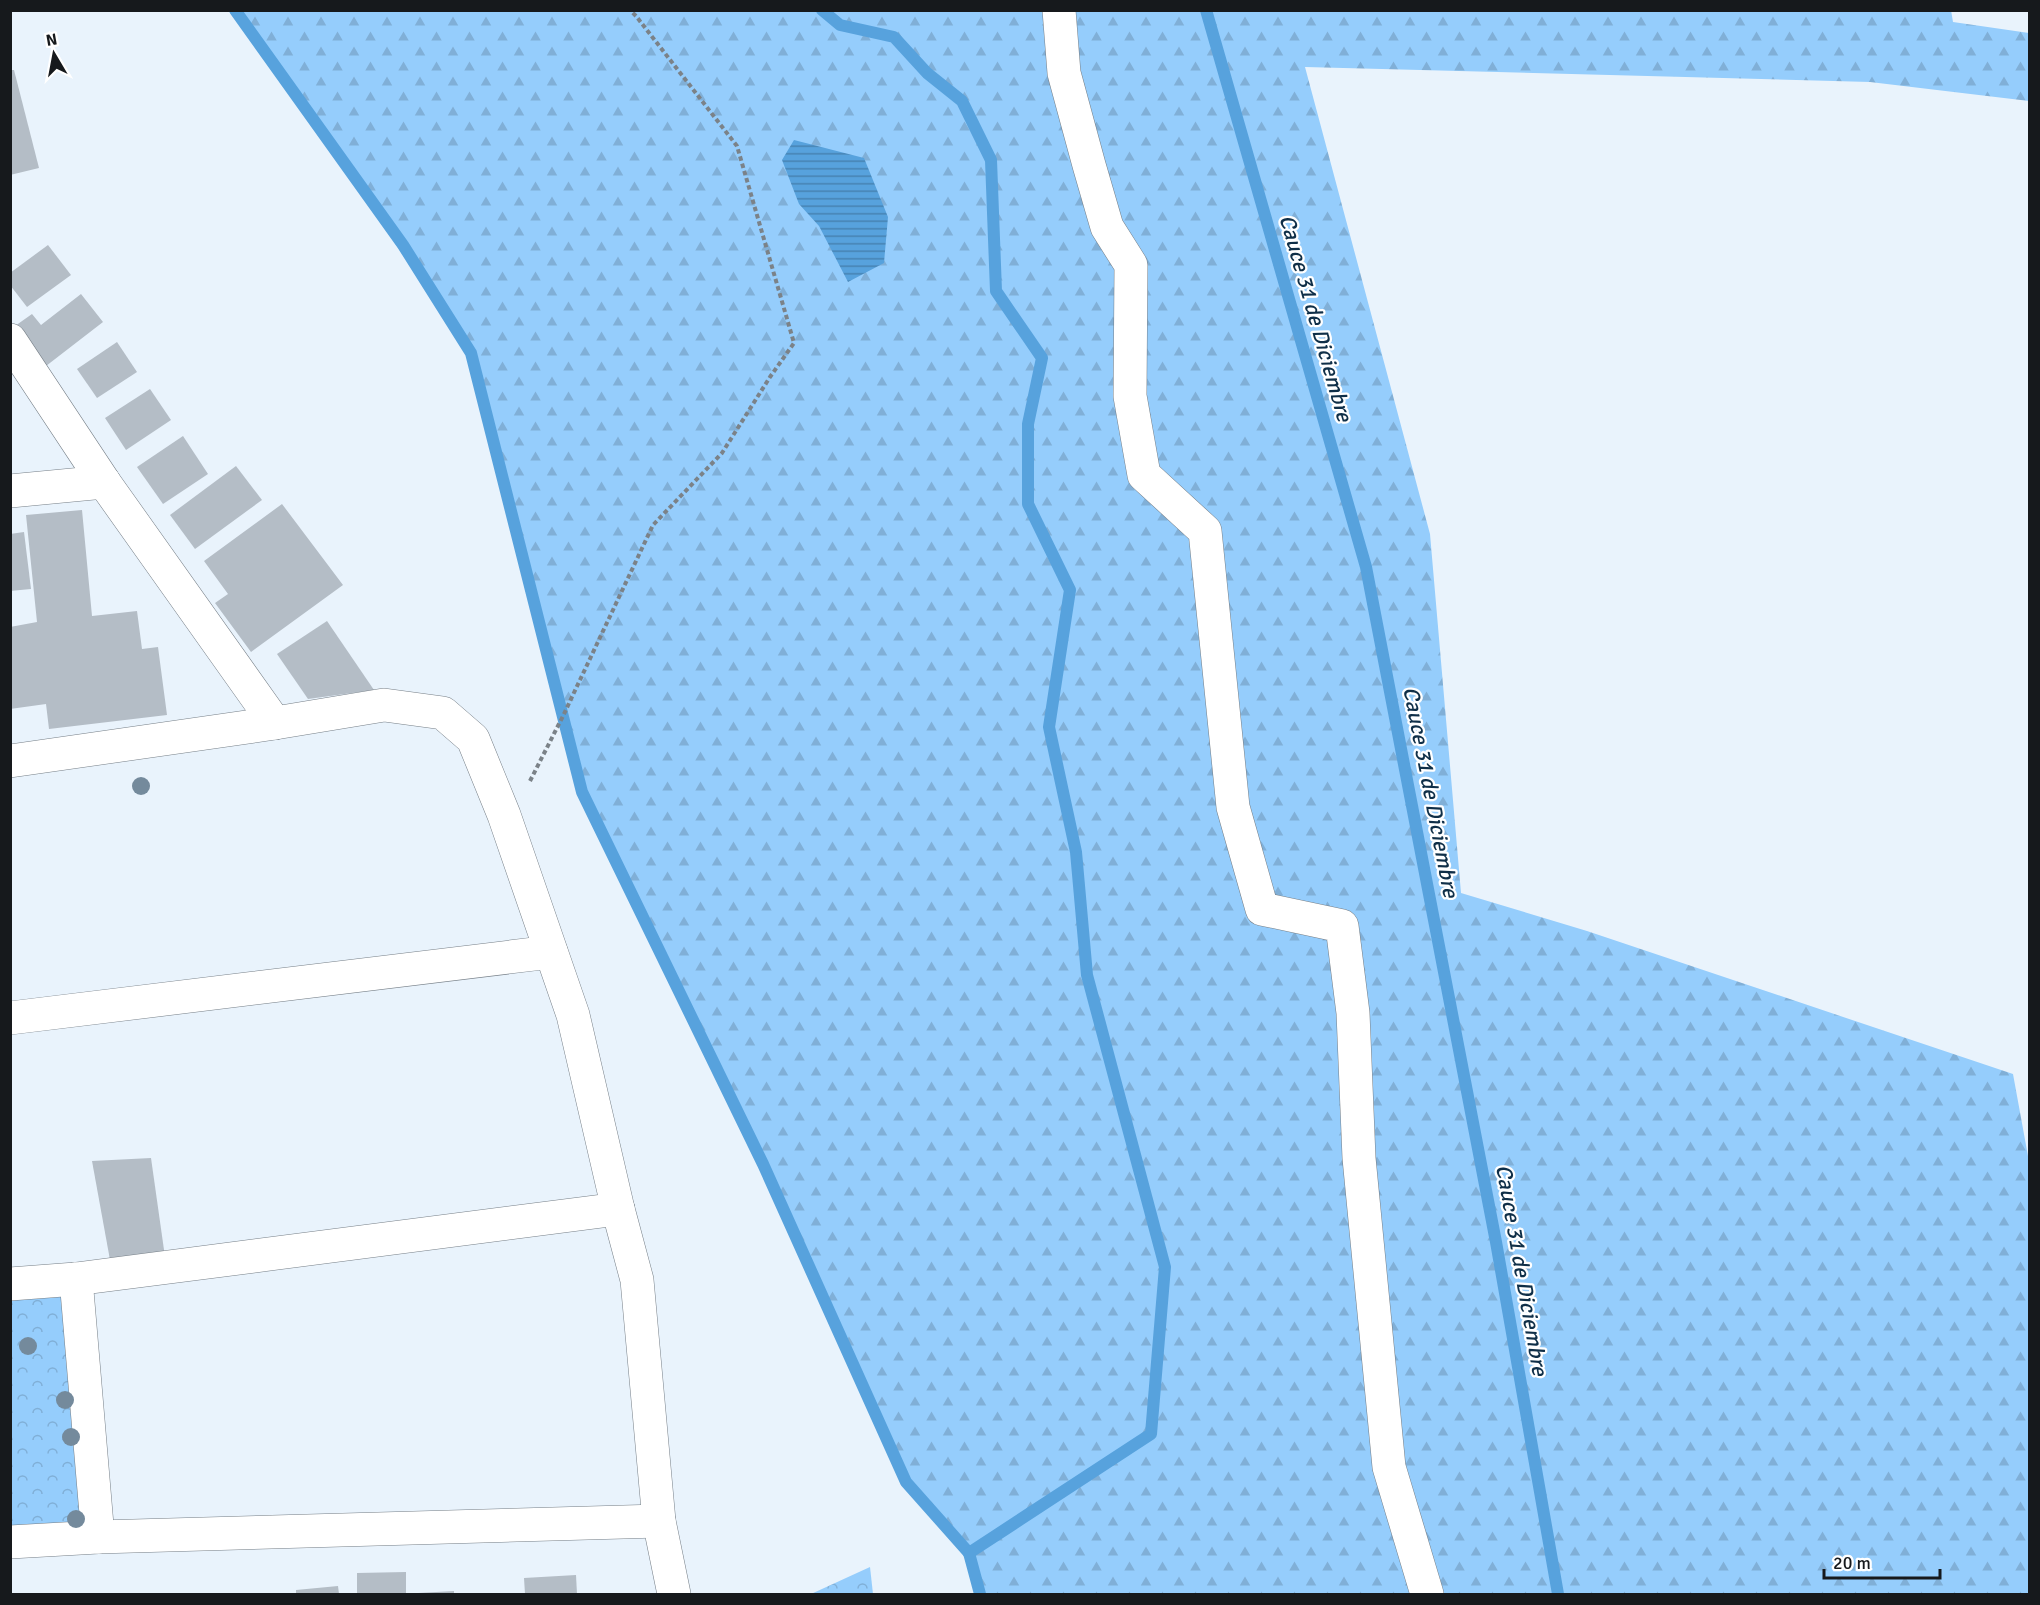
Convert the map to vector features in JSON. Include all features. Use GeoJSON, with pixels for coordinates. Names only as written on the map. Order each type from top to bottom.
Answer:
{"type":"FeatureCollection","features":[{"type":"Feature","properties":{"kind":"street"},"geometry":{"type":"LineString","coordinates":[[1059,10],[1064,73],[1089,165],[1107,227],[1131,265],[1130,396],[1144,475],[1205,531],[1233,807],[1262,909],[1342,926],[1353,1012],[1359,1158],[1389,1467],[1427,1594]]}},
{"type":"Feature","properties":{"kind":"street"},"geometry":{"type":"LineString","coordinates":[[10,340],[104,482],[275,723]]}},
{"type":"Feature","properties":{"kind":"street"},"geometry":{"type":"LineString","coordinates":[[10,491],[104,482]]}},
{"type":"Feature","properties":{"kind":"street"},"geometry":{"type":"LineString","coordinates":[[10,761],[384,705],[443,713],[473,739],[504,815],[573,1015],[618,1209],[637,1280],[659,1521],[674,1594]]}},
{"type":"Feature","properties":{"kind":"street"},"geometry":{"type":"LineString","coordinates":[[10,1018],[551,952]]}},
{"type":"Feature","properties":{"kind":"street"},"geometry":{"type":"LineString","coordinates":[[10,1284],[76,1279],[618,1209]]}},
{"type":"Feature","properties":{"kind":"street"},"geometry":{"type":"LineString","coordinates":[[76,1279],[98,1537]]}},
{"type":"Feature","properties":{"kind":"street"},"geometry":{"type":"LineString","coordinates":[[10,1542],[98,1537],[659,1521]]}},
{"type":"Feature","properties":{"kind":"path"},"geometry":{"type":"LineString","coordinates":[[504,815],[532,779],[653,525],[723,453],[794,343],[737,146],[630,10]]}},
{"type":"Feature","properties":{"kind":"green space"},"geometry":{"type":"Polygon","coordinates":[[[1951,10],[1953,22],[2029,33],[2029,101],[1870,82],[1305,67],[1430,534],[1461,893],[1587,931],[2013,1074],[2030,1167],[2029,1594],[980,1594],[969,1553],[906,1482],[763,1164],[582,792],[471,353],[234,11],[1951,10]]]}},
{"type":"Feature","properties":{"kind":"green space"},"geometry":{"type":"Polygon","coordinates":[[[76,1279],[98,1537],[11,1542],[11,1284],[76,1279]]]}},
{"type":"Feature","properties":{"kind":"green space"},"geometry":{"type":"Polygon","coordinates":[[[870,1567],[873,1594],[811,1594],[870,1567]]]}},
{"type":"Feature","properties":{"kind":"shaded area"},"geometry":{"type":"Polygon","coordinates":[[[794,140],[864,158],[888,217],[884,263],[848,282],[819,226],[799,204],[782,160],[794,140]]]}},
{"type":"Feature","properties":{"kind":"building"},"geometry":{"type":"Polygon","coordinates":[[[10,70],[14,70],[39,168],[10,175],[10,70]]]}},
{"type":"Feature","properties":{"kind":"building"},"geometry":{"type":"Polygon","coordinates":[[[48,245],[71,275],[27,307],[10,285],[10,273],[48,245]]]}},
{"type":"Feature","properties":{"kind":"building"},"geometry":{"type":"Polygon","coordinates":[[[81,294],[103,322],[46,366],[15,326],[32,314],[41,325],[81,294]]]}},
{"type":"Feature","properties":{"kind":"building"},"geometry":{"type":"Polygon","coordinates":[[[117,342],[137,372],[97,398],[77,369],[117,342]]]}},
{"type":"Feature","properties":{"kind":"building"},"geometry":{"type":"Polygon","coordinates":[[[150,389],[171,420],[126,450],[105,418],[150,389]]]}},
{"type":"Feature","properties":{"kind":"building"},"geometry":{"type":"Polygon","coordinates":[[[183,436],[208,474],[163,504],[137,467],[183,436]]]}},
{"type":"Feature","properties":{"kind":"building"},"geometry":{"type":"Polygon","coordinates":[[[236,466],[262,500],[195,549],[170,515],[236,466]]]}},
{"type":"Feature","properties":{"kind":"building"},"geometry":{"type":"Polygon","coordinates":[[[282,504],[343,585],[251,652],[215,603],[228,594],[204,561],[282,504]]]}},
{"type":"Feature","properties":{"kind":"building"},"geometry":{"type":"Polygon","coordinates":[[[82,510],[92,616],[137,611],[142,649],[158,647],[167,715],[49,729],[46,704],[10,709],[10,627],[37,622],[26,515],[82,510]]]}},
{"type":"Feature","properties":{"kind":"building"},"geometry":{"type":"Polygon","coordinates":[[[24,532],[31,589],[10,591],[10,534],[24,532]]]}},
{"type":"Feature","properties":{"kind":"building"},"geometry":{"type":"Polygon","coordinates":[[[327,621],[374,690],[308,699],[277,654],[327,621]]]}},
{"type":"Feature","properties":{"kind":"building"},"geometry":{"type":"Polygon","coordinates":[[[151,1158],[165,1257],[110,1260],[92,1161],[151,1158]]]}},
{"type":"Feature","properties":{"kind":"building"},"geometry":{"type":"Polygon","coordinates":[[[406,1572],[406,1594],[357,1594],[357,1573],[406,1572]]]}},
{"type":"Feature","properties":{"kind":"building"},"geometry":{"type":"Polygon","coordinates":[[[576,1575],[577,1594],[525,1594],[524,1578],[576,1575]]]}},
{"type":"Feature","properties":{"kind":"building"},"geometry":{"type":"Polygon","coordinates":[[[338,1586],[339,1594],[296,1594],[296,1590],[338,1586]]]}},
{"type":"Feature","properties":{"kind":"building"},"geometry":{"type":"Polygon","coordinates":[[[454,1591],[454,1594],[418,1594],[418,1593],[454,1591]]]}},
{"type":"Feature","properties":{"kind":"waterway"},"geometry":{"type":"LineString","coordinates":[[235,10],[403,245],[471,353],[582,792],[763,1164],[906,1482],[969,1553]]}},
{"type":"Feature","properties":{"kind":"waterway"},"geometry":{"type":"LineString","coordinates":[[822,10],[840,25],[894,37],[927,73],[962,101],[991,160],[996,291],[1042,358],[1028,424],[1028,504],[1070,590],[1049,727],[1076,852],[1087,975],[1165,1267],[1151,1434],[969,1553],[980,1594]]}},
{"type":"Feature","properties":{"kind":"waterway","name":"Cauce 31 de Diciembre"},"geometry":{"type":"LineString","coordinates":[[1206,10],[1366,567],[1496,1242],[1558,1594]]}}]}
